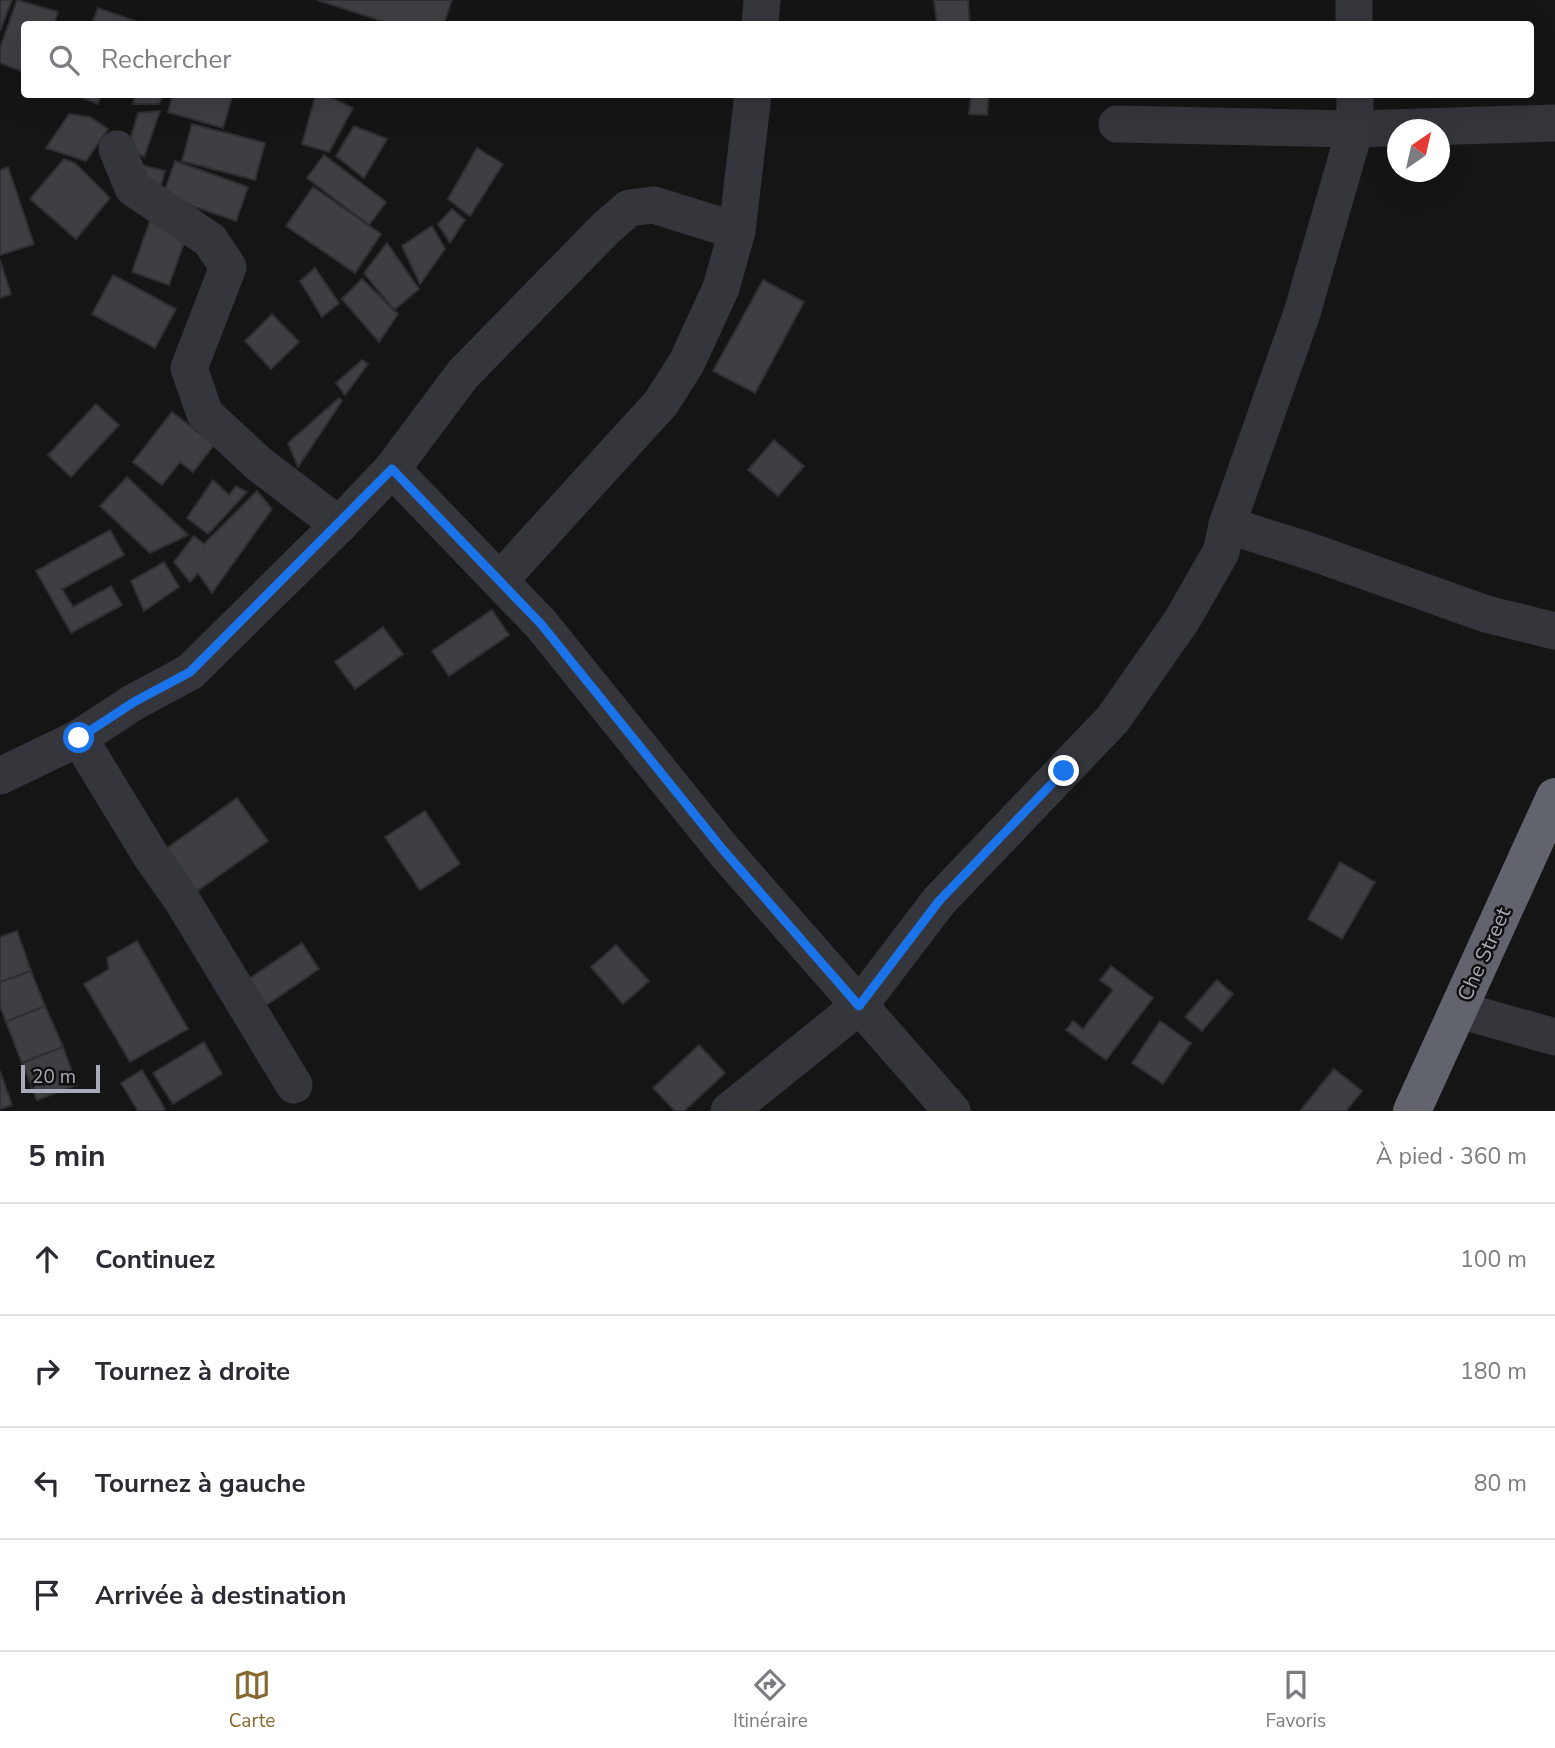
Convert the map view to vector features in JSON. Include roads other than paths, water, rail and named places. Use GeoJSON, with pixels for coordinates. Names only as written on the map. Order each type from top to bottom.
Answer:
{"type":"FeatureCollection","features":[{"type":"Feature","properties":{"kind":"highway","name":"Che Street"},"geometry":{"type":"LineString","coordinates":[[1412,1111],[1555,797]]}},
{"type":"Feature","properties":{"kind":"street"},"geometry":{"type":"LineString","coordinates":[[760,21],[762,0]]}},
{"type":"Feature","properties":{"kind":"street"},"geometry":{"type":"LineString","coordinates":[[1354,0],[1354,21]]}},
{"type":"Feature","properties":{"kind":"street"},"geometry":{"type":"LineString","coordinates":[[500,580],[661,403],[687,362],[721,288],[737,231],[753,98]]}},
{"type":"Feature","properties":{"kind":"street"},"geometry":{"type":"LineString","coordinates":[[729,1111],[859,1006],[939,901],[1113,719],[1182,620],[1221,552],[1227,525],[1302,313],[1355,112]]}},
{"type":"Feature","properties":{"kind":"street"},"geometry":{"type":"LineString","coordinates":[[1117,124],[1355,112],[1555,123]]}},
{"type":"Feature","properties":{"kind":"street"},"geometry":{"type":"LineString","coordinates":[[117,149],[133,188],[210,240],[228,267],[189,368],[205,414],[259,464],[339,525]]}},
{"type":"Feature","properties":{"kind":"street"},"geometry":{"type":"LineString","coordinates":[[0,776],[79,738],[134,702],[190,672],[392,469],[463,374],[606,228],[629,208],[654,205],[737,231]]}},
{"type":"Feature","properties":{"kind":"street"},"geometry":{"type":"LineString","coordinates":[[392,469],[541,624],[724,851],[952,1111]]}},
{"type":"Feature","properties":{"kind":"street"},"geometry":{"type":"LineString","coordinates":[[1227,525],[1486,614],[1555,631]]}},
{"type":"Feature","properties":{"kind":"street"},"geometry":{"type":"LineString","coordinates":[[79,738],[151,856],[182,900],[294,1086]]}},
{"type":"Feature","properties":{"kind":"street"},"geometry":{"type":"LineString","coordinates":[[1459,1010],[1555,1037]]}}]}
